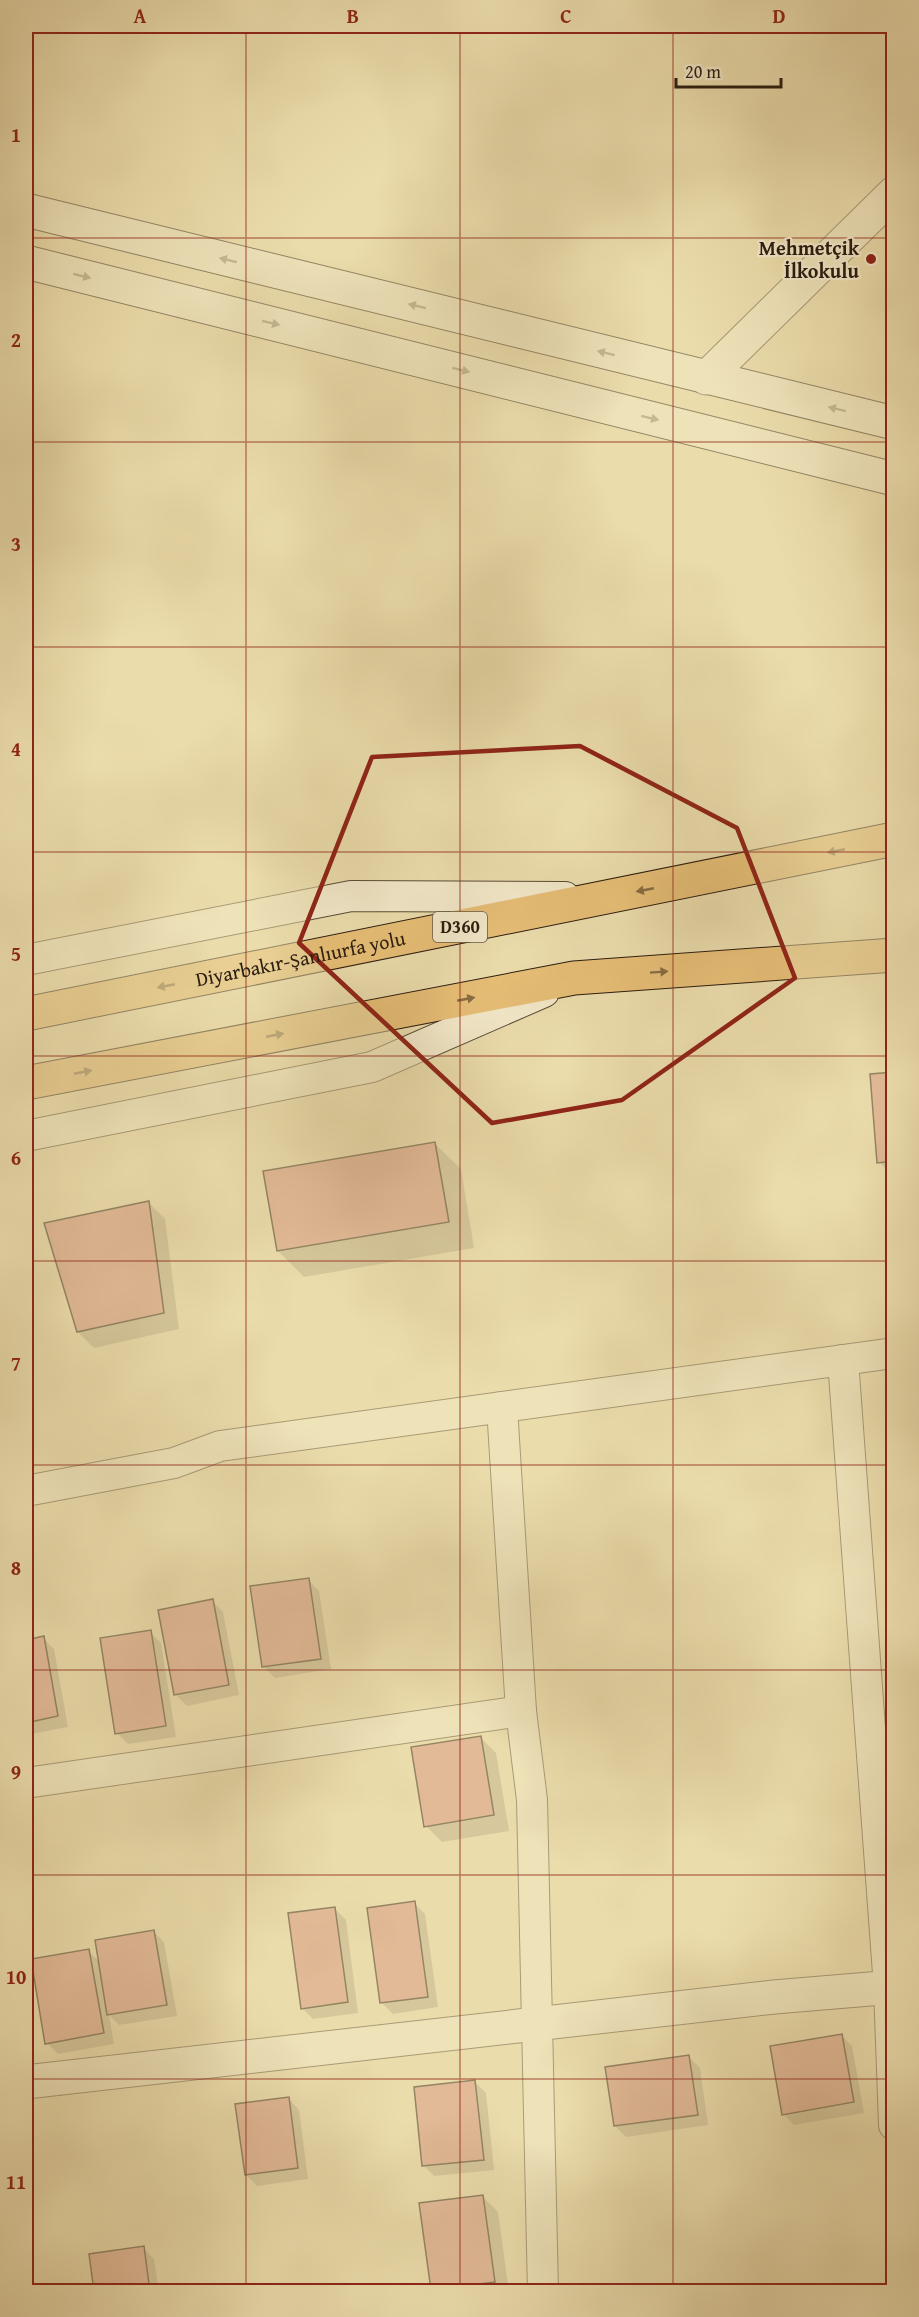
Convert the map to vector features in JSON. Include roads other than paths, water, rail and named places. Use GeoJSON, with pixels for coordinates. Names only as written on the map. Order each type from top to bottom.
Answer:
{"type":"FeatureCollection","features":[{"type":"Feature","properties":{"kind":"highway","name":"Diyarbakır-Şanlıurfa yolu"},"geometry":{"type":"LineString","coordinates":[[26,1014],[894,839]]}},
{"type":"Feature","properties":{"kind":"highway"},"geometry":{"type":"LineString","coordinates":[[26,1083],[574,978],[894,955]]}},
{"type":"Feature","properties":{"kind":"main road"},"geometry":{"type":"LineString","coordinates":[[706,378],[894,193]]}},
{"type":"Feature","properties":{"kind":"main road"},"geometry":{"type":"LineString","coordinates":[[26,210],[894,423]]}},
{"type":"Feature","properties":{"kind":"main road"},"geometry":{"type":"LineString","coordinates":[[26,262],[894,479]]}},
{"type":"Feature","properties":{"kind":"main road"},"geometry":{"type":"LineString","coordinates":[[26,2082],[535,2026],[774,1997],[891,1987]]}},
{"type":"Feature","properties":{"kind":"street"},"geometry":{"type":"LineString","coordinates":[[26,960],[351,896],[610,897]]}},
{"type":"Feature","properties":{"kind":"street"},"geometry":{"type":"LineString","coordinates":[[26,1136],[372,1067],[574,978]]}},
{"type":"Feature","properties":{"kind":"street"},"geometry":{"type":"LineString","coordinates":[[26,1491],[174,1462],[220,1446],[894,1353]]}},
{"type":"Feature","properties":{"kind":"street"},"geometry":{"type":"LineString","coordinates":[[843,1360],[891,1987],[894,2126]]}},
{"type":"Feature","properties":{"kind":"street"},"geometry":{"type":"LineString","coordinates":[[502,1407],[521,1711],[532,1800],[535,2026],[543,2292]]}},
{"type":"Feature","properties":{"kind":"street"},"geometry":{"type":"LineString","coordinates":[[26,1783],[521,1711]]}},
{"type":"Feature","properties":{"kind":"place","name":"Mehmetçik İlkokulu"},"geometry":{"type":"Point","coordinates":[871,259]}}]}
